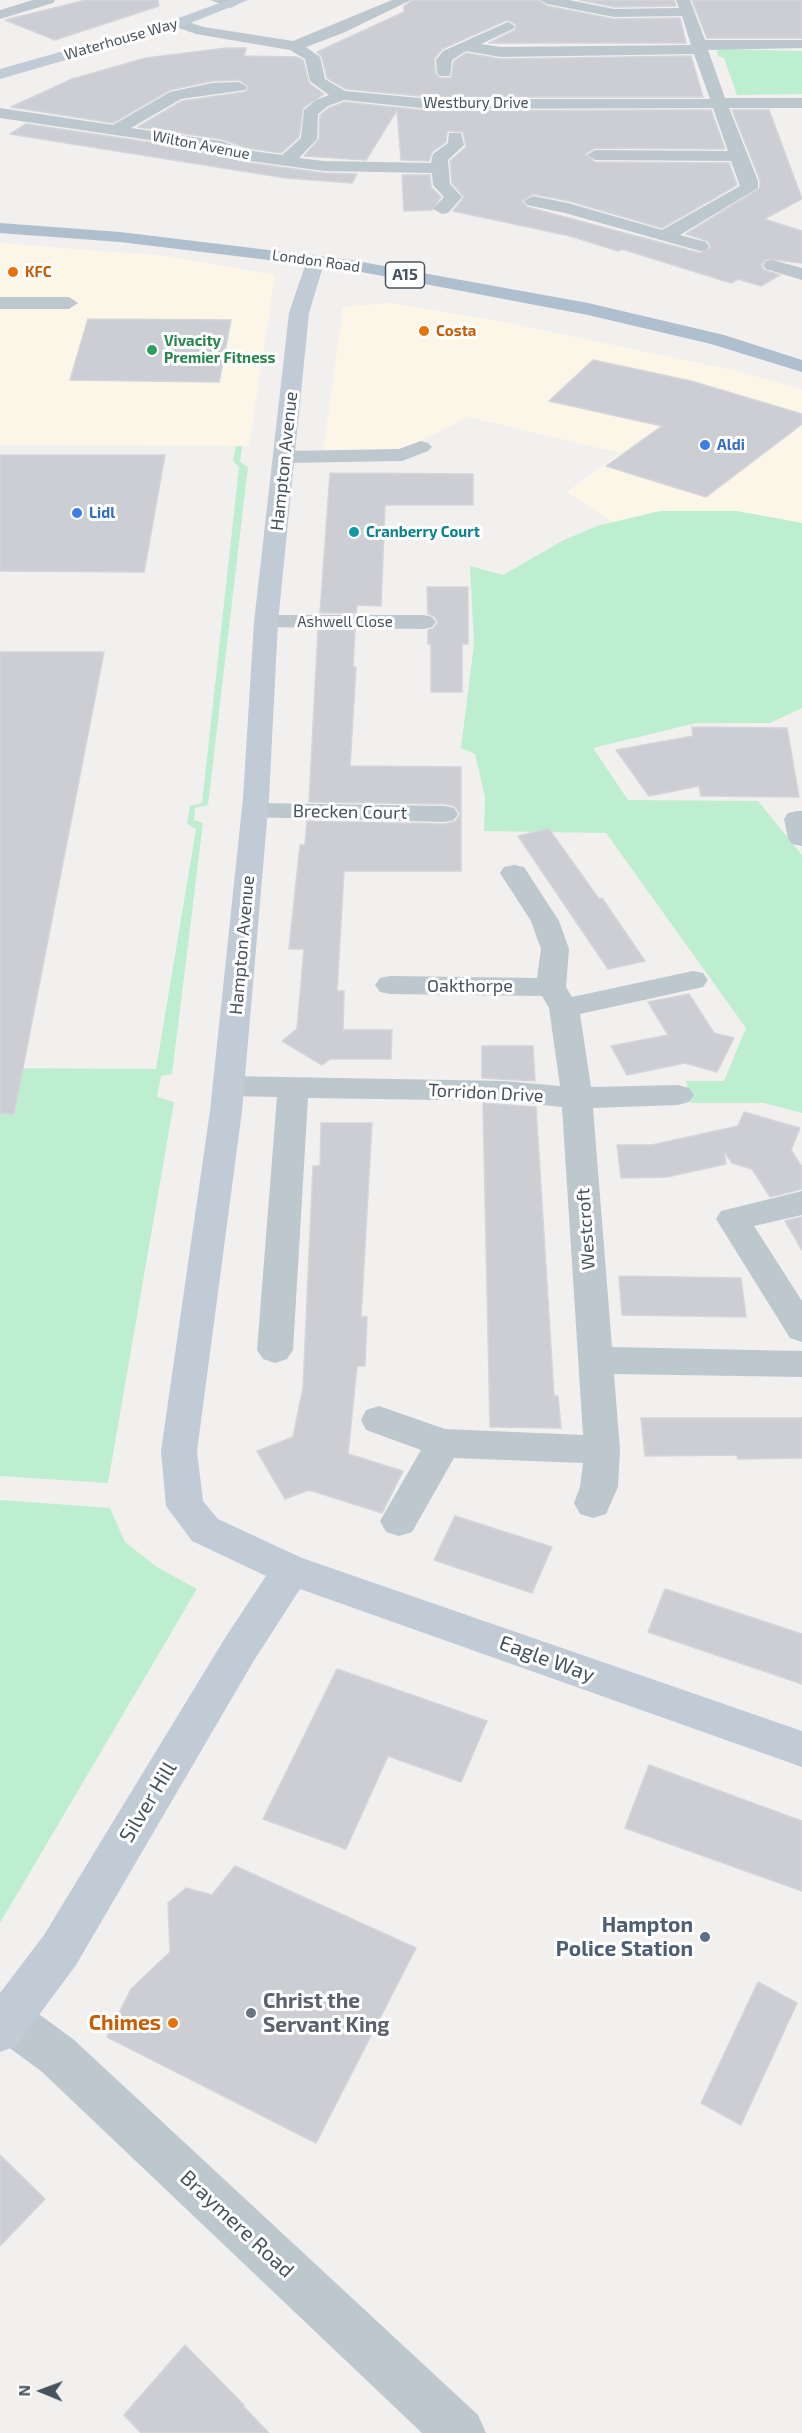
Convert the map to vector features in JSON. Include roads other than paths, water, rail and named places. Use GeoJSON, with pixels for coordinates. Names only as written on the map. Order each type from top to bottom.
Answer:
{"type":"FeatureCollection","features":[{"type":"Feature","properties":{"kind":"main road","name":"London Road"},"geometry":{"type":"LineString","coordinates":[[0,228],[120,237],[316,260],[588,309],[717,339],[802,366]]}},
{"type":"Feature","properties":{"kind":"street"},"geometry":{"type":"LineString","coordinates":[[0,15],[48,0]]}},
{"type":"Feature","properties":{"kind":"street"},"geometry":{"type":"LineString","coordinates":[[178,23],[201,31],[294,46],[372,18],[404,0]]}},
{"type":"Feature","properties":{"kind":"street"},"geometry":{"type":"LineString","coordinates":[[530,8],[546,0],[614,13],[685,6],[749,181],[749,188],[664,236]]}},
{"type":"Feature","properties":{"kind":"street","name":"Waterhouse Way"},"geometry":{"type":"LineString","coordinates":[[0,75],[178,23],[230,1]]}},
{"type":"Feature","properties":{"kind":"street"},"geometry":{"type":"LineString","coordinates":[[445,73],[444,60],[448,54],[468,47],[508,26]]}},
{"type":"Feature","properties":{"kind":"street"},"geometry":{"type":"LineString","coordinates":[[468,47],[501,52],[802,45]]}},
{"type":"Feature","properties":{"kind":"street","name":"Westbury Drive"},"geometry":{"type":"LineString","coordinates":[[294,46],[312,57],[318,81],[342,94],[430,104],[802,103]]}},
{"type":"Feature","properties":{"kind":"street"},"geometry":{"type":"LineString","coordinates":[[116,130],[147,105],[176,95],[212,88],[238,87]]}},
{"type":"Feature","properties":{"kind":"street"},"geometry":{"type":"LineString","coordinates":[[286,161],[309,139],[310,113],[322,103],[342,94]]}},
{"type":"Feature","properties":{"kind":"street","name":"Wilton Avenue"},"geometry":{"type":"LineString","coordinates":[[0,113],[221,146],[243,155],[324,166],[440,168]]}},
{"type":"Feature","properties":{"kind":"street"},"geometry":{"type":"LineString","coordinates":[[442,209],[453,197],[442,185],[439,158],[456,146],[455,136]]}},
{"type":"Feature","properties":{"kind":"street"},"geometry":{"type":"LineString","coordinates":[[600,176],[590,151],[738,156]]}},
{"type":"Feature","properties":{"kind":"street"},"geometry":{"type":"LineString","coordinates":[[306,180],[324,166]]}},
{"type":"Feature","properties":{"kind":"street"},"geometry":{"type":"LineString","coordinates":[[533,201],[568,208],[700,246]]}},
{"type":"Feature","properties":{"kind":"street","name":"Hampton Avenue"},"geometry":{"type":"LineString","coordinates":[[291,1570],[206,1530],[185,1506],[179,1451],[228,1086],[255,811],[266,622],[299,313],[316,260]]}},
{"type":"Feature","properties":{"kind":"street"},"geometry":{"type":"LineString","coordinates":[[772,265],[802,274]]}},
{"type":"Feature","properties":{"kind":"street"},"geometry":{"type":"LineString","coordinates":[[0,303],[69,303]]}},
{"type":"Feature","properties":{"kind":"street"},"geometry":{"type":"LineString","coordinates":[[285,457],[402,455],[421,447]]}},
{"type":"Feature","properties":{"kind":"street","name":"Ashwell Close"},"geometry":{"type":"LineString","coordinates":[[266,622],[424,622]]}},
{"type":"Feature","properties":{"kind":"street","name":"Brecken Court"},"geometry":{"type":"LineString","coordinates":[[255,811],[445,814]]}},
{"type":"Feature","properties":{"kind":"street"},"geometry":{"type":"LineString","coordinates":[[514,873],[545,921],[555,949],[557,997],[576,1098]]}},
{"type":"Feature","properties":{"kind":"street","name":"Oakthorpe"},"geometry":{"type":"LineString","coordinates":[[390,985],[557,997],[693,980]]}},
{"type":"Feature","properties":{"kind":"street","name":"Torridon Drive"},"geometry":{"type":"LineString","coordinates":[[228,1086],[505,1091],[576,1098],[678,1095]]}},
{"type":"Feature","properties":{"kind":"street"},"geometry":{"type":"LineString","coordinates":[[275,1350],[293,1087]]}},
{"type":"Feature","properties":{"kind":"street","name":"Westcroft"},"geometry":{"type":"LineString","coordinates":[[576,1098],[602,1450],[599,1487],[593,1503]]}},
{"type":"Feature","properties":{"kind":"street"},"geometry":{"type":"LineString","coordinates":[[802,1203],[733,1219],[802,1329]]}},
{"type":"Feature","properties":{"kind":"street"},"geometry":{"type":"LineString","coordinates":[[595,1360],[802,1364]]}},
{"type":"Feature","properties":{"kind":"street"},"geometry":{"type":"LineString","coordinates":[[379,1420],[444,1443],[602,1450]]}},
{"type":"Feature","properties":{"kind":"street"},"geometry":{"type":"LineString","coordinates":[[399,1521],[444,1443]]}},
{"type":"Feature","properties":{"kind":"street","name":"Eagle Way"},"geometry":{"type":"LineString","coordinates":[[291,1570],[357,1591],[802,1749]]}},
{"type":"Feature","properties":{"kind":"street","name":"Silver Hill"},"geometry":{"type":"LineString","coordinates":[[4,2025],[60,1950],[239,1650],[291,1570]]}},
{"type":"Feature","properties":{"kind":"street","name":"Braymere Road"},"geometry":{"type":"LineString","coordinates":[[4,2025],[57,2055],[460,2433]]}},
{"type":"Feature","properties":{"kind":"place","name":"KFC"},"geometry":{"type":"Point","coordinates":[13,272]}},
{"type":"Feature","properties":{"kind":"place","name":"Costa"},"geometry":{"type":"Point","coordinates":[424,331]}},
{"type":"Feature","properties":{"kind":"place","name":"Vivacity Premier Fitness"},"geometry":{"type":"Point","coordinates":[152,350]}},
{"type":"Feature","properties":{"kind":"place","name":"Aldi"},"geometry":{"type":"Point","coordinates":[705,445]}},
{"type":"Feature","properties":{"kind":"place","name":"Lidl"},"geometry":{"type":"Point","coordinates":[77,513]}},
{"type":"Feature","properties":{"kind":"place","name":"Cranberry Court"},"geometry":{"type":"Point","coordinates":[354,532]}},
{"type":"Feature","properties":{"kind":"place","name":"Hampton Police Station"},"geometry":{"type":"Point","coordinates":[705,1937]}},
{"type":"Feature","properties":{"kind":"place","name":"Christ the Servant King"},"geometry":{"type":"Point","coordinates":[251,2013]}},
{"type":"Feature","properties":{"kind":"place","name":"Chimes"},"geometry":{"type":"Point","coordinates":[173,2023]}}]}
